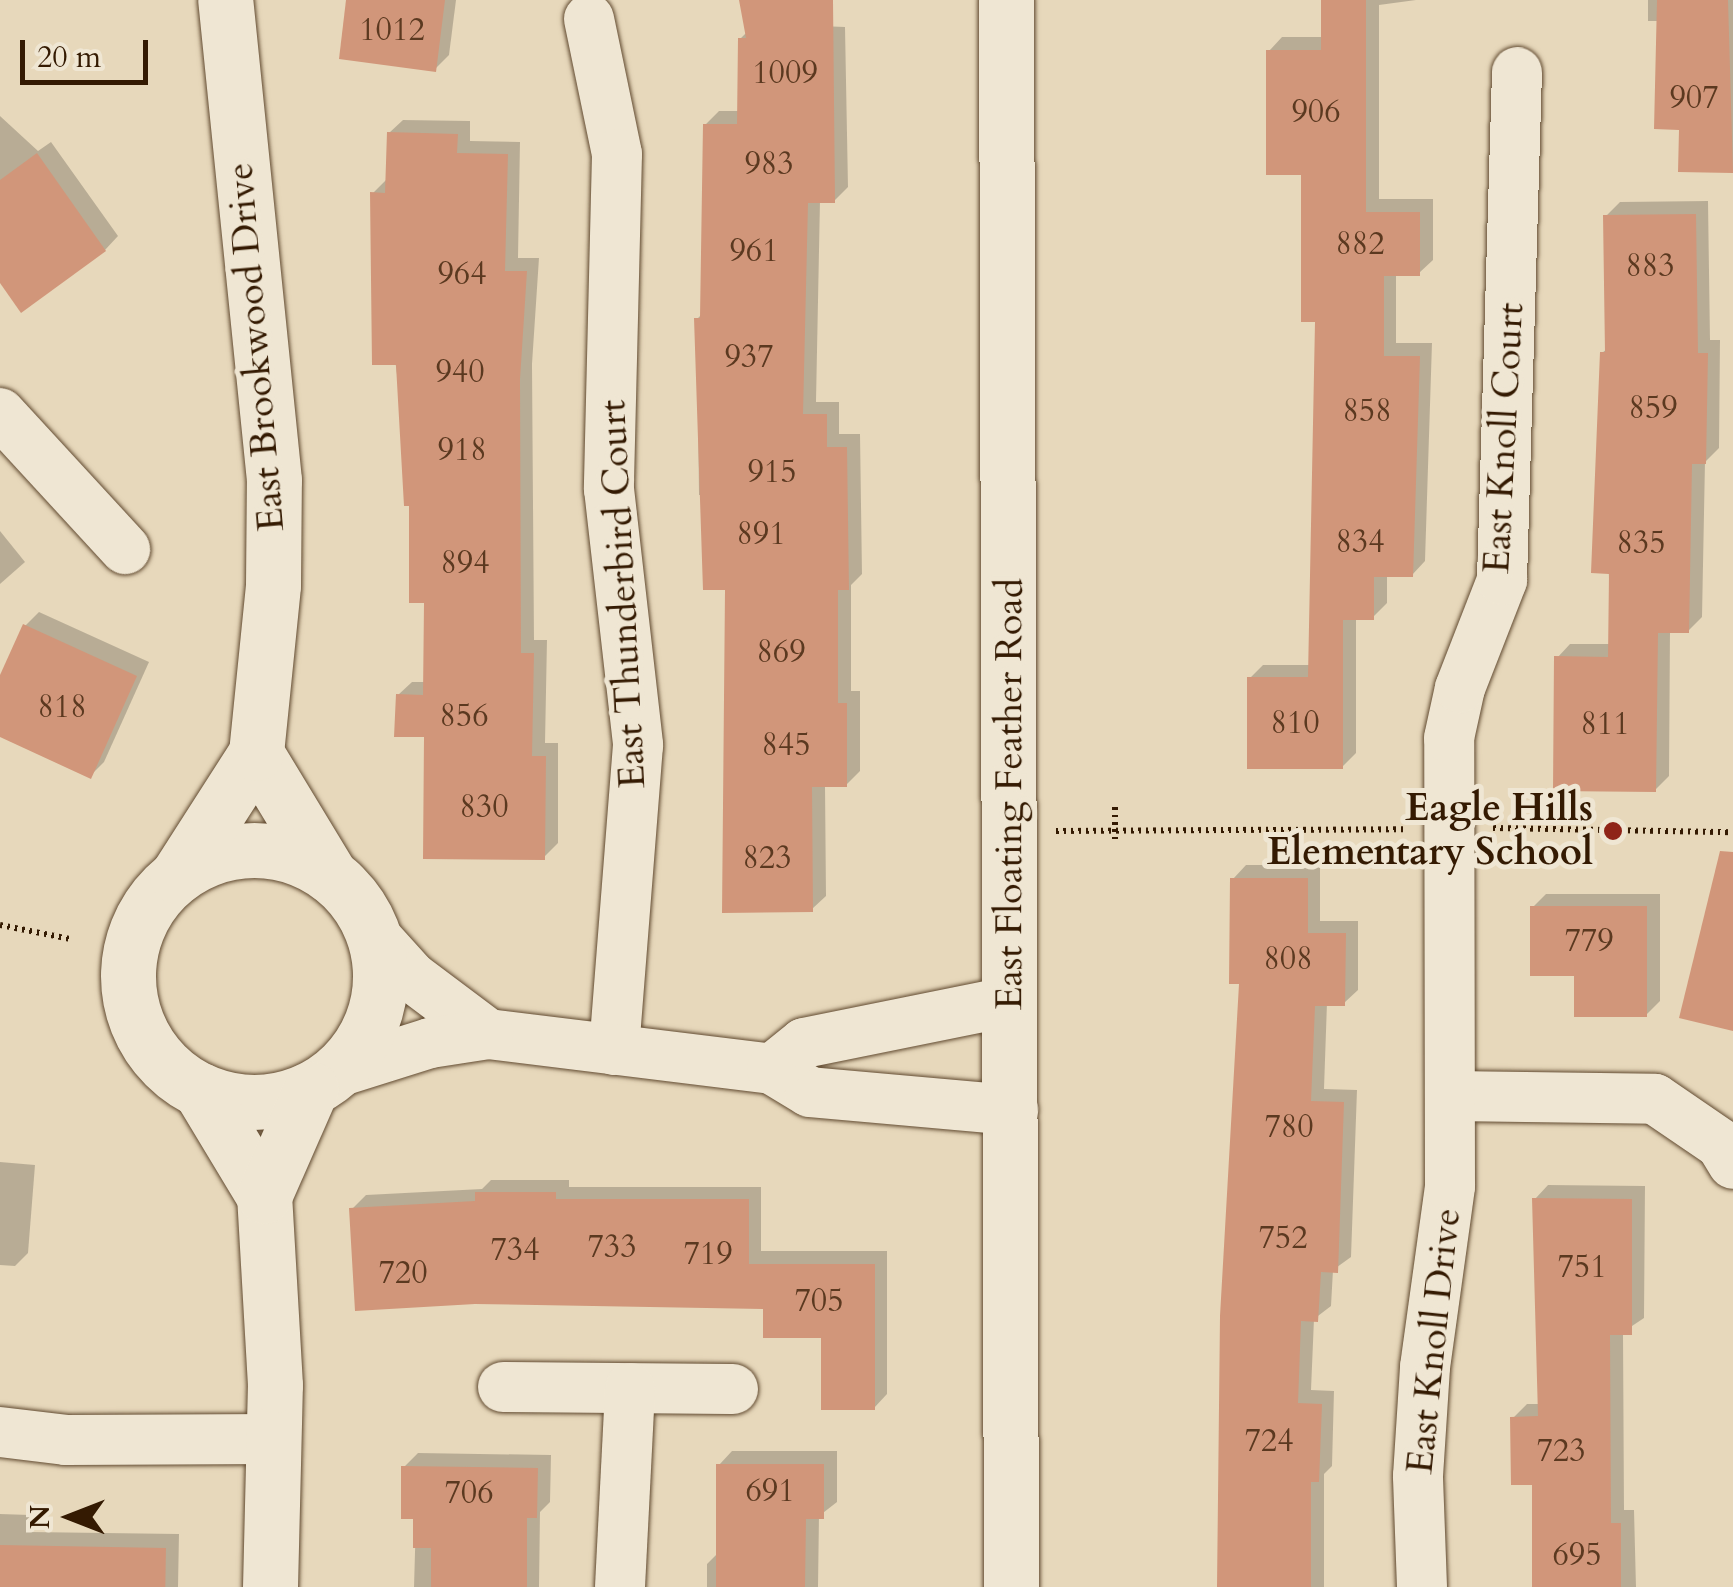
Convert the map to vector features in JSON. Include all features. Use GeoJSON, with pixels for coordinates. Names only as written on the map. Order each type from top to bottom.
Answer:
{"type":"FeatureCollection","features":[{"type":"Feature","properties":{"kind":"street","name":"East Brookwood Drive"},"geometry":{"type":"LineString","coordinates":[[178,876],[256,753],[272,586],[274,480],[225,0]]}},
{"type":"Feature","properties":{"kind":"street","name":"East Floating Feather Road"},"geometry":{"type":"LineString","coordinates":[[1006,0],[1011,1587]]}},
{"type":"Feature","properties":{"kind":"street","name":"East Thunderbird Court"},"geometry":{"type":"LineString","coordinates":[[590,20],[617,154],[609,489],[638,745],[614,1050]]}},
{"type":"Feature","properties":{"kind":"street","name":"East Knoll Court"},"geometry":{"type":"LineString","coordinates":[[1450,1096],[1449,738],[1460,688],[1502,580],[1518,72]]}},
{"type":"Feature","properties":{"kind":"street"},"geometry":{"type":"LineString","coordinates":[[0,414],[125,549]]}},
{"type":"Feature","properties":{"kind":"street"},"geometry":{"type":"LineString","coordinates":[[256,753],[330,875],[374,935],[412,977],[488,1034]]}},
{"type":"Feature","properties":{"kind":"street"},"geometry":{"type":"LineString","coordinates":[[270,1587],[276,1439],[264,1196],[200,1090],[156,1054],[140,1030],[130,988],[132,946],[142,918],[178,876],[201,861],[254,850],[281,852],[330,875]]}},
{"type":"Feature","properties":{"kind":"street"},"geometry":{"type":"LineString","coordinates":[[264,1196],[322,1081],[369,1028],[378,1001],[374,935]]}},
{"type":"Feature","properties":{"kind":"street"},"geometry":{"type":"LineString","coordinates":[[772,1069],[804,1043],[1012,1001]]}},
{"type":"Feature","properties":{"kind":"street"},"geometry":{"type":"LineString","coordinates":[[200,1090],[256,1102],[430,1043],[488,1034],[772,1069],[810,1092],[1012,1110]]}},
{"type":"Feature","properties":{"kind":"street"},"geometry":{"type":"LineString","coordinates":[[1450,1096],[1655,1099],[1721,1144],[1733,1164]]}},
{"type":"Feature","properties":{"kind":"street","name":"East Knoll Drive"},"geometry":{"type":"LineString","coordinates":[[1422,1587],[1419,1458],[1450,1186],[1450,1096]]}},
{"type":"Feature","properties":{"kind":"street"},"geometry":{"type":"LineString","coordinates":[[504,1387],[733,1389]]}},
{"type":"Feature","properties":{"kind":"street"},"geometry":{"type":"LineString","coordinates":[[620,1587],[630,1388]]}},
{"type":"Feature","properties":{"kind":"street"},"geometry":{"type":"LineString","coordinates":[[0,1432],[84,1440],[276,1439]]}},
{"type":"Feature","properties":{"kind":"path"},"geometry":{"type":"LineString","coordinates":[[1115,807],[1115,844]]}},
{"type":"Feature","properties":{"kind":"path"},"geometry":{"type":"LineString","coordinates":[[1055,831],[1403,828]]}},
{"type":"Feature","properties":{"kind":"path"},"geometry":{"type":"LineString","coordinates":[[1486,828],[1733,832]]}},
{"type":"Feature","properties":{"kind":"path"},"geometry":{"type":"LineString","coordinates":[[0,925],[70,940]]}},
{"type":"Feature","properties":{"kind":"building"},"geometry":{"type":"Polygon","coordinates":[[[346,0],[445,0],[436,72],[339,59],[346,0]]]}},
{"type":"Feature","properties":{"kind":"building"},"geometry":{"type":"Polygon","coordinates":[[[739,0],[833,0],[835,203],[808,203],[803,414],[827,414],[827,447],[847,447],[849,590],[838,590],[838,703],[847,703],[847,787],[812,787],[813,912],[722,913],[725,590],[703,590],[694,318],[700,318],[703,124],[737,124],[738,38],[746,38],[739,0]]]}},
{"type":"Feature","properties":{"kind":"building"},"geometry":{"type":"Polygon","coordinates":[[[1321,0],[1366,0],[1366,212],[1420,212],[1420,276],[1384,276],[1384,356],[1420,356],[1413,577],[1374,577],[1374,620],[1343,620],[1343,769],[1247,769],[1247,677],[1308,677],[1315,322],[1301,322],[1301,175],[1266,175],[1266,50],[1321,50],[1321,0]]]}},
{"type":"Feature","properties":{"kind":"building"},"geometry":{"type":"Polygon","coordinates":[[[1657,0],[1728,0],[1733,173],[1678,172],[1679,130],[1654,129],[1657,0]]]}},
{"type":"Feature","properties":{"kind":"building"},"geometry":{"type":"Polygon","coordinates":[[[387,132],[458,134],[457,153],[508,154],[505,271],[527,271],[520,379],[521,653],[534,653],[532,756],[546,756],[545,860],[423,859],[424,737],[394,737],[396,694],[423,695],[424,603],[409,603],[409,506],[404,506],[396,365],[372,365],[370,192],[385,193],[387,132]]]}},
{"type":"Feature","properties":{"kind":"building"},"geometry":{"type":"Polygon","coordinates":[[[37,153],[106,251],[21,313],[0,283],[0,180],[37,153]]]}},
{"type":"Feature","properties":{"kind":"building"},"geometry":{"type":"Polygon","coordinates":[[[1696,214],[1698,353],[1708,353],[1706,464],[1692,464],[1689,633],[1658,633],[1656,792],[1553,791],[1554,656],[1608,657],[1609,574],[1591,573],[1600,352],[1605,352],[1603,215],[1696,214]]]}},
{"type":"Feature","properties":{"kind":"building"},"geometry":{"type":"Polygon","coordinates":[[[23,624],[137,676],[91,779],[0,737],[0,675],[23,624]]]}},
{"type":"Feature","properties":{"kind":"building"},"geometry":{"type":"Polygon","coordinates":[[[1720,851],[1733,852],[1733,1031],[1679,1018],[1720,851]]]}},
{"type":"Feature","properties":{"kind":"building"},"geometry":{"type":"Polygon","coordinates":[[[1230,878],[1308,878],[1308,933],[1346,933],[1345,1006],[1315,1006],[1311,1101],[1344,1102],[1338,1273],[1321,1272],[1318,1322],[1301,1321],[1298,1403],[1322,1404],[1319,1482],[1311,1482],[1311,1587],[1217,1587],[1220,1316],[1239,984],[1229,984],[1230,878]]]}},
{"type":"Feature","properties":{"kind":"building"},"geometry":{"type":"Polygon","coordinates":[[[1530,906],[1647,906],[1647,1017],[1574,1017],[1574,976],[1530,976],[1530,906]]]}},
{"type":"Feature","properties":{"kind":"building"},"geometry":{"type":"Polygon","coordinates":[[[475,1192],[556,1192],[556,1199],[749,1199],[749,1264],[875,1264],[875,1410],[821,1410],[821,1338],[763,1338],[763,1309],[475,1304],[355,1311],[349,1208],[475,1201],[475,1192]]]}},
{"type":"Feature","properties":{"kind":"building"},"geometry":{"type":"Polygon","coordinates":[[[1532,1198],[1632,1199],[1632,1335],[1610,1335],[1611,1523],[1621,1523],[1621,1587],[1532,1587],[1532,1485],[1511,1485],[1510,1417],[1538,1416],[1532,1198]]]}},
{"type":"Feature","properties":{"kind":"building"},"geometry":{"type":"Polygon","coordinates":[[[716,1464],[824,1464],[824,1519],[806,1519],[805,1587],[716,1587],[716,1464]]]}},
{"type":"Feature","properties":{"kind":"building"},"geometry":{"type":"Polygon","coordinates":[[[401,1466],[538,1468],[537,1518],[527,1518],[527,1587],[431,1587],[431,1548],[413,1548],[413,1519],[401,1519],[401,1466]]]}},
{"type":"Feature","properties":{"kind":"building"},"geometry":{"type":"Polygon","coordinates":[[[0,1545],[166,1548],[165,1587],[0,1587],[0,1545]]]}},
{"type":"Feature","properties":{"kind":"place","name":"Eagle Hills Elementary School"},"geometry":{"type":"Point","coordinates":[1613,831]}}]}
